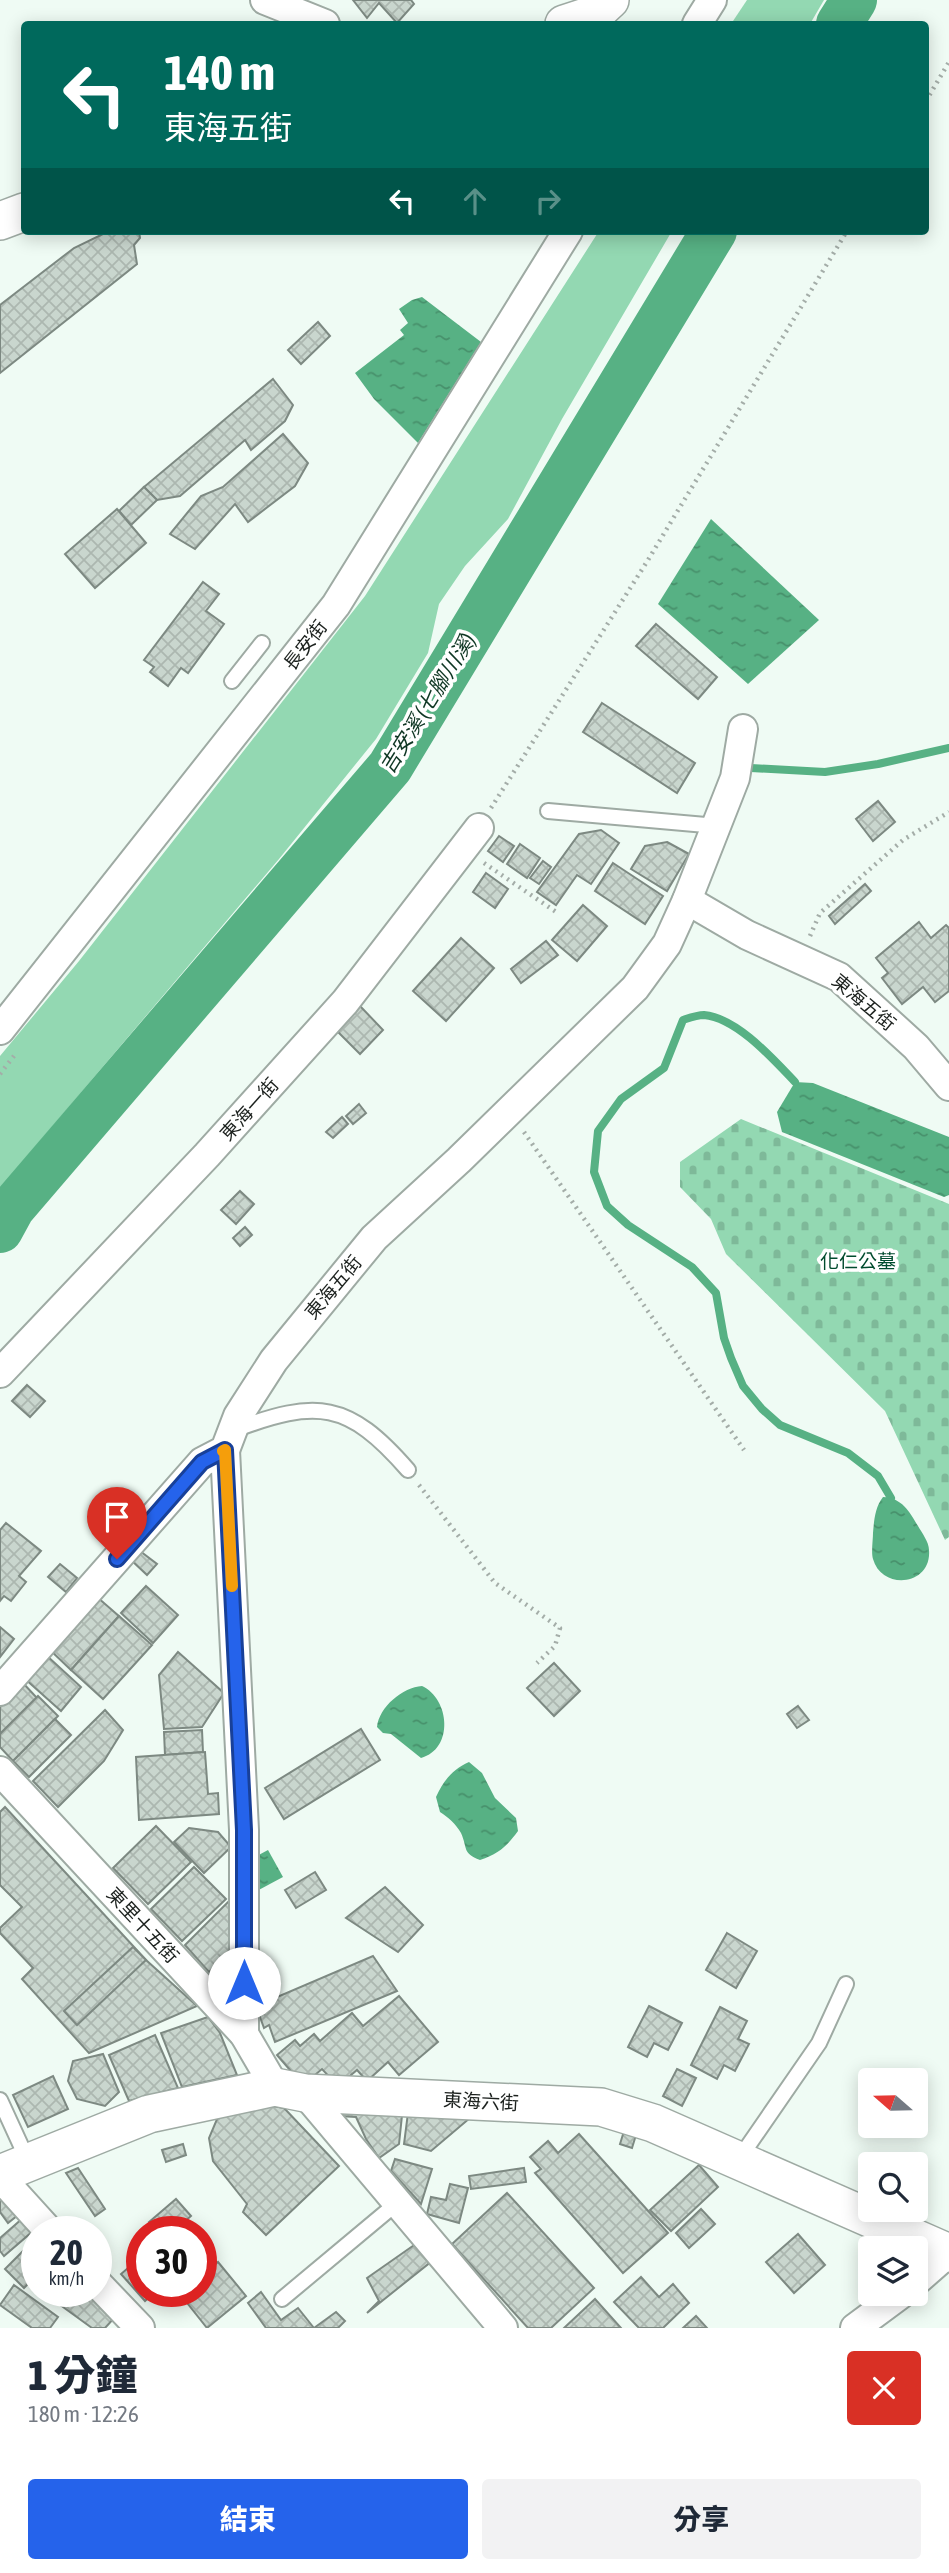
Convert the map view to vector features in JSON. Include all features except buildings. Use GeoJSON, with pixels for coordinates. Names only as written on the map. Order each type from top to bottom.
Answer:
{"type":"FeatureCollection","features":[{"type":"Feature","properties":{"kind":"street"},"geometry":{"type":"LineString","coordinates":[[265,0],[318,21]]}},
{"type":"Feature","properties":{"kind":"street"},"geometry":{"type":"LineString","coordinates":[[573,21],[595,14],[610,0]]}},
{"type":"Feature","properties":{"kind":"street"},"geometry":{"type":"LineString","coordinates":[[699,21],[712,0]]}},
{"type":"Feature","properties":{"kind":"street"},"geometry":{"type":"LineString","coordinates":[[0,221],[21,213]]}},
{"type":"Feature","properties":{"kind":"street","name":"長安街"},"geometry":{"type":"LineString","coordinates":[[0,1030],[336,605],[566,235]]}},
{"type":"Feature","properties":{"kind":"street","name":"東海五街"},"geometry":{"type":"LineString","coordinates":[[0,1691],[202,1462],[229,1440],[238,1416],[274,1360],[374,1238],[635,988],[667,944],[718,826],[736,778],[743,729]]}},
{"type":"Feature","properties":{"kind":"street","name":"東海一街"},"geometry":{"type":"LineString","coordinates":[[0,1373],[207,1155],[345,1002],[471,839]]}},
{"type":"Feature","properties":{"kind":"street","name":"東海五街"},"geometry":{"type":"LineString","coordinates":[[687,900],[747,935],[839,977],[916,1047],[949,1086]]}},
{"type":"Feature","properties":{"kind":"street"},"geometry":{"type":"LineString","coordinates":[[229,1440],[244,1830],[244,2034]]}},
{"type":"Feature","properties":{"kind":"street","name":"東里十五街"},"geometry":{"type":"LineString","coordinates":[[0,1770],[244,2034],[290,2090],[397,2203],[499,2327]]}},
{"type":"Feature","properties":{"kind":"street","name":"東海六街"},"geometry":{"type":"LineString","coordinates":[[10,2171],[149,2114],[290,2090],[601,2107],[653,2123],[948,2253]]}},
{"type":"Feature","properties":{"kind":"street"},"geometry":{"type":"LineString","coordinates":[[10,2171],[39,2216]]}},
{"type":"Feature","properties":{"kind":"street"},"geometry":{"type":"LineString","coordinates":[[928,2271],[948,2253]]}},
{"type":"Feature","properties":{"kind":"street"},"geometry":{"type":"LineString","coordinates":[[112,2299],[140,2328]]}},
{"type":"Feature","properties":{"kind":"street"},"geometry":{"type":"LineString","coordinates":[[855,2328],[885,2306]]}},
{"type":"Feature","properties":{"kind":"lane"},"geometry":{"type":"LineString","coordinates":[[232,681],[262,643]]}},
{"type":"Feature","properties":{"kind":"lane"},"geometry":{"type":"LineString","coordinates":[[548,811],[718,826]]}},
{"type":"Feature","properties":{"kind":"lane"},"geometry":{"type":"LineString","coordinates":[[229,1440],[297,1410],[323,1410],[348,1419],[373,1433],[408,1470]]}},
{"type":"Feature","properties":{"kind":"lane"},"geometry":{"type":"LineString","coordinates":[[738,2160],[819,2043],[846,1984]]}},
{"type":"Feature","properties":{"kind":"lane"},"geometry":{"type":"LineString","coordinates":[[0,2100],[10,2171]]}},
{"type":"Feature","properties":{"kind":"lane"},"geometry":{"type":"LineString","coordinates":[[282,2299],[397,2203]]}},
{"type":"Feature","properties":{"kind":"path"},"geometry":{"type":"LineString","coordinates":[[929,95],[949,62]]}},
{"type":"Feature","properties":{"kind":"path"},"geometry":{"type":"LineString","coordinates":[[559,914],[471,839],[648,560],[845,235]]}},
{"type":"Feature","properties":{"kind":"path"},"geometry":{"type":"LineString","coordinates":[[800,959],[820,913],[903,840],[949,812]]}},
{"type":"Feature","properties":{"kind":"path"},"geometry":{"type":"LineString","coordinates":[[509,1111],[744,1450]]}},
{"type":"Feature","properties":{"kind":"path"},"geometry":{"type":"LineString","coordinates":[[408,1470],[495,1583],[560,1628],[555,1646],[537,1663]]}},
{"type":"Feature","properties":{"kind":"green space"},"geometry":{"type":"Polygon","coordinates":[[[747,0],[824,0],[812,21],[733,21],[747,0]]]}},
{"type":"Feature","properties":{"kind":"green space"},"geometry":{"type":"Polygon","coordinates":[[[596,235],[670,235],[562,419],[508,519],[465,566],[439,604],[428,653],[376,739],[279,859],[0,1188],[0,1056],[79,961],[365,596],[596,235]]]}},
{"type":"Feature","properties":{"kind":"green space","name":"化仁公墓"},"geometry":{"type":"Polygon","coordinates":[[[741,1119],[949,1204],[949,1537],[945,1540],[885,1411],[726,1254],[711,1219],[680,1187],[680,1162],[741,1119]]]}},
{"type":"Feature","properties":{"kind":"water"},"geometry":{"type":"Polygon","coordinates":[[[422,297],[481,342],[418,443],[374,399],[355,373],[404,335],[400,330],[408,323],[399,309],[422,297]]]}},
{"type":"Feature","properties":{"kind":"water"},"geometry":{"type":"Polygon","coordinates":[[[711,519],[819,620],[748,684],[658,604],[711,519]]]}},
{"type":"Feature","properties":{"kind":"water"},"geometry":{"type":"Polygon","coordinates":[[[795,1082],[813,1083],[949,1137],[949,1195],[944,1197],[782,1132],[777,1112],[795,1082]]]}},
{"type":"Feature","properties":{"kind":"water"},"geometry":{"type":"Polygon","coordinates":[[[883,1497],[904,1506],[928,1544],[928,1562],[923,1571],[915,1577],[895,1580],[878,1569],[873,1559],[874,1519],[883,1497]]]}},
{"type":"Feature","properties":{"kind":"water"},"geometry":{"type":"Polygon","coordinates":[[[422,1686],[438,1701],[444,1723],[439,1745],[432,1753],[421,1758],[391,1734],[383,1733],[377,1727],[382,1712],[393,1699],[407,1690],[422,1686]]]}},
{"type":"Feature","properties":{"kind":"water"},"geometry":{"type":"Polygon","coordinates":[[[469,1762],[482,1773],[495,1798],[516,1818],[518,1831],[502,1849],[480,1860],[468,1853],[459,1830],[440,1812],[436,1797],[449,1776],[469,1762]]]}},
{"type":"Feature","properties":{"kind":"water"},"geometry":{"type":"Polygon","coordinates":[[[268,1850],[283,1877],[253,1893],[251,1859],[268,1850]]]}},
{"type":"Feature","properties":{"kind":"waterway","name":"吉安溪 (七腳川溪)"},"geometry":{"type":"LineString","coordinates":[[841,21],[854,0]]}},
{"type":"Feature","properties":{"kind":"waterway","name":"吉安溪 (七腳川溪)"},"geometry":{"type":"LineString","coordinates":[[0,1230],[12,1208],[390,767],[712,235]]}},
{"type":"Feature","properties":{"kind":"waterway"},"geometry":{"type":"LineString","coordinates":[[751,768],[825,772],[878,764],[949,748]]}},
{"type":"Feature","properties":{"kind":"waterway"},"geometry":{"type":"LineString","coordinates":[[795,1082],[754,1041],[729,1024],[704,1015],[683,1020],[664,1068],[621,1099],[598,1131],[594,1172],[607,1206],[628,1225],[692,1267],[716,1293],[724,1338],[731,1358],[743,1386],[762,1409],[780,1425],[848,1453],[878,1476],[891,1498]]}},
{"type":"Feature","properties":{"kind":"slow traffic"},"geometry":{"type":"LineString","coordinates":[[223,1451],[225,1450],[232,1586]]}},
{"type":"Feature","properties":{"kind":"route"},"geometry":{"type":"LineString","coordinates":[[117,1559],[202,1462],[225,1450],[244,1830],[244,1983]]}}]}
